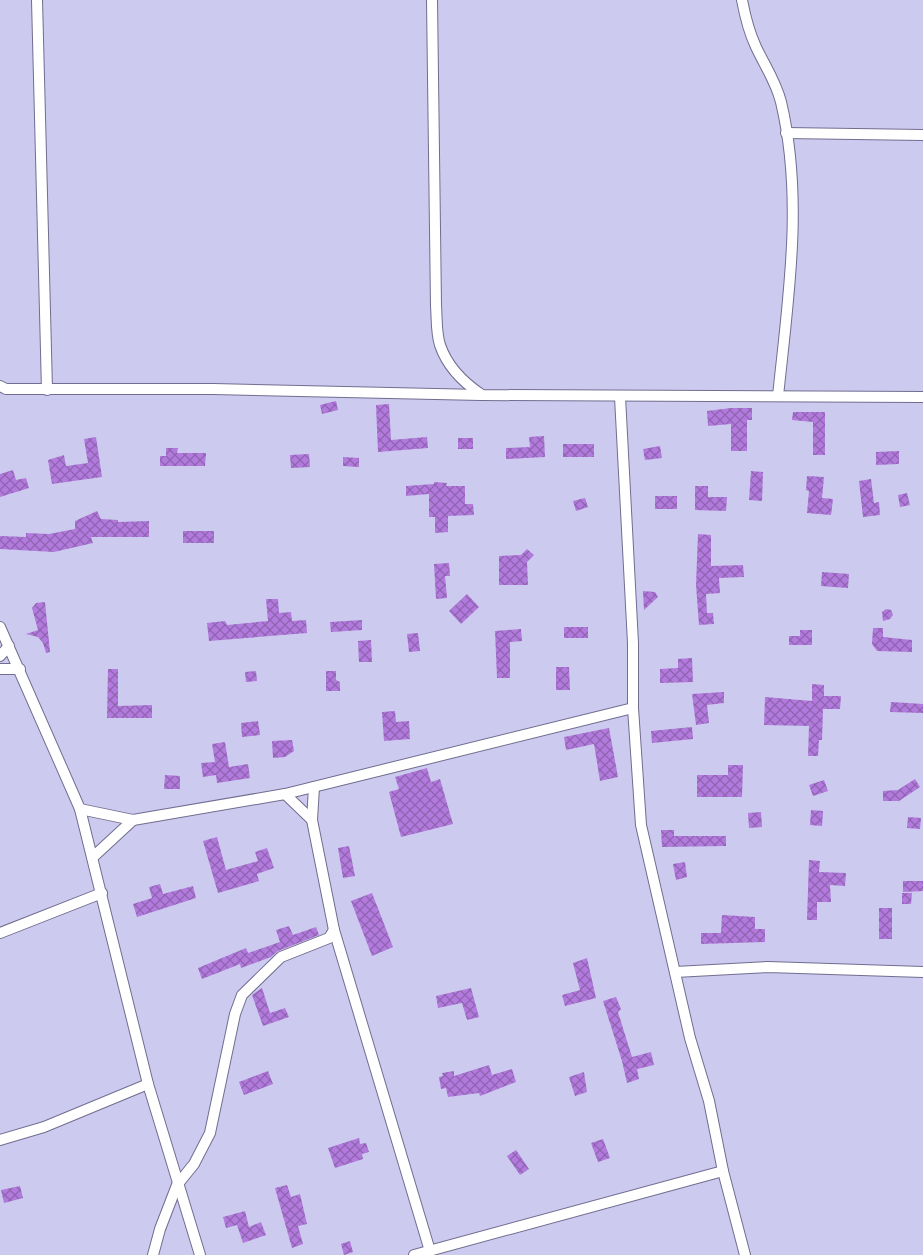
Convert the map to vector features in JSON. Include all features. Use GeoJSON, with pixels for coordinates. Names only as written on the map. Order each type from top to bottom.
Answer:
{"type":"FeatureCollection","features":[{"type":"Feature","properties":{"kind":"street"},"geometry":{"type":"LineString","coordinates":[[37,0],[48,390]]}},
{"type":"Feature","properties":{"kind":"street"},"geometry":{"type":"LineString","coordinates":[[432,0],[436,279],[440,344],[455,372],[471,388],[482,395]]}},
{"type":"Feature","properties":{"kind":"street"},"geometry":{"type":"LineString","coordinates":[[742,0],[756,47],[776,84],[786,133],[792,193],[793,270],[778,396]]}},
{"type":"Feature","properties":{"kind":"street"},"geometry":{"type":"LineString","coordinates":[[786,133],[923,135]]}},
{"type":"Feature","properties":{"kind":"street"},"geometry":{"type":"LineString","coordinates":[[2,388],[48,390],[213,389],[620,397],[923,397]]}},
{"type":"Feature","properties":{"kind":"street"},"geometry":{"type":"LineString","coordinates":[[620,397],[641,825],[690,1038],[709,1100],[722,1171],[745,1255]]}},
{"type":"Feature","properties":{"kind":"street"},"geometry":{"type":"LineString","coordinates":[[0,626],[80,808],[148,1084],[177,1185],[200,1255]]}},
{"type":"Feature","properties":{"kind":"street"},"geometry":{"type":"LineString","coordinates":[[0,656],[9,646]]}},
{"type":"Feature","properties":{"kind":"street"},"geometry":{"type":"LineString","coordinates":[[0,669],[20,669]]}},
{"type":"Feature","properties":{"kind":"street"},"geometry":{"type":"LineString","coordinates":[[80,808],[134,820],[285,794],[634,708]]}},
{"type":"Feature","properties":{"kind":"street"},"geometry":{"type":"LineString","coordinates":[[314,787],[312,820],[334,930],[430,1251]]}},
{"type":"Feature","properties":{"kind":"street"},"geometry":{"type":"LineString","coordinates":[[285,794],[312,820]]}},
{"type":"Feature","properties":{"kind":"street"},"geometry":{"type":"LineString","coordinates":[[93,857],[134,820]]}},
{"type":"Feature","properties":{"kind":"street"},"geometry":{"type":"LineString","coordinates":[[0,933],[102,893]]}},
{"type":"Feature","properties":{"kind":"street"},"geometry":{"type":"LineString","coordinates":[[152,1255],[177,1185],[194,1164],[210,1133],[236,1014],[242,995],[281,957],[329,938],[334,930]]}},
{"type":"Feature","properties":{"kind":"street"},"geometry":{"type":"LineString","coordinates":[[675,972],[768,967],[923,972]]}},
{"type":"Feature","properties":{"kind":"street"},"geometry":{"type":"LineString","coordinates":[[0,1140],[44,1127],[148,1084]]}},
{"type":"Feature","properties":{"kind":"street"},"geometry":{"type":"LineString","coordinates":[[414,1255],[722,1171]]}},
{"type":"Feature","properties":{"kind":"building"},"geometry":{"type":"Polygon","coordinates":[[[336,401],[338,410],[322,414],[320,405],[336,401]]]}},
{"type":"Feature","properties":{"kind":"building"},"geometry":{"type":"Polygon","coordinates":[[[389,404],[391,440],[427,437],[428,448],[378,452],[376,405],[389,404]]]}},
{"type":"Feature","properties":{"kind":"building"},"geometry":{"type":"Polygon","coordinates":[[[752,408],[752,420],[747,420],[747,451],[731,451],[731,424],[708,426],[707,411],[752,408]]]}},
{"type":"Feature","properties":{"kind":"building"},"geometry":{"type":"Polygon","coordinates":[[[793,412],[825,412],[825,455],[813,455],[813,422],[792,420],[793,412]]]}},
{"type":"Feature","properties":{"kind":"building"},"geometry":{"type":"Polygon","coordinates":[[[544,436],[545,457],[506,459],[506,448],[530,447],[529,437],[544,436]]]}},
{"type":"Feature","properties":{"kind":"building"},"geometry":{"type":"Polygon","coordinates":[[[96,437],[102,477],[52,484],[48,460],[64,455],[66,466],[88,463],[84,439],[96,437]]]}},
{"type":"Feature","properties":{"kind":"building"},"geometry":{"type":"Polygon","coordinates":[[[458,438],[473,438],[473,449],[458,449],[458,438]]]}},
{"type":"Feature","properties":{"kind":"building"},"geometry":{"type":"Polygon","coordinates":[[[563,444],[594,444],[594,457],[563,457],[563,444]]]}},
{"type":"Feature","properties":{"kind":"building"},"geometry":{"type":"Polygon","coordinates":[[[660,446],[662,458],[645,460],[643,449],[660,446]]]}},
{"type":"Feature","properties":{"kind":"building"},"geometry":{"type":"Polygon","coordinates":[[[166,448],[178,448],[177,453],[206,453],[205,466],[160,466],[160,456],[166,456],[166,448]]]}},
{"type":"Feature","properties":{"kind":"building"},"geometry":{"type":"Polygon","coordinates":[[[899,451],[899,464],[876,465],[876,452],[899,451]]]}},
{"type":"Feature","properties":{"kind":"building"},"geometry":{"type":"Polygon","coordinates":[[[309,454],[310,467],[291,468],[290,455],[309,454]]]}},
{"type":"Feature","properties":{"kind":"building"},"geometry":{"type":"Polygon","coordinates":[[[343,457],[359,458],[359,467],[343,466],[343,457]]]}},
{"type":"Feature","properties":{"kind":"building"},"geometry":{"type":"Polygon","coordinates":[[[13,470],[16,480],[26,478],[29,488],[0,497],[0,474],[13,470]]]}},
{"type":"Feature","properties":{"kind":"building"},"geometry":{"type":"Polygon","coordinates":[[[751,471],[763,472],[762,501],[749,500],[751,471]]]}},
{"type":"Feature","properties":{"kind":"building"},"geometry":{"type":"Polygon","coordinates":[[[807,476],[824,477],[822,498],[833,499],[831,515],[807,513],[809,491],[806,490],[807,476]]]}},
{"type":"Feature","properties":{"kind":"building"},"geometry":{"type":"Polygon","coordinates":[[[871,479],[874,503],[879,502],[880,515],[863,517],[859,481],[871,479]]]}},
{"type":"Feature","properties":{"kind":"building"},"geometry":{"type":"Polygon","coordinates":[[[434,482],[447,483],[446,486],[465,486],[465,504],[473,504],[474,515],[448,516],[448,532],[435,533],[435,517],[429,517],[429,494],[406,496],[406,486],[434,484],[434,482]]]}},
{"type":"Feature","properties":{"kind":"building"},"geometry":{"type":"Polygon","coordinates":[[[695,486],[708,486],[708,497],[727,497],[726,511],[695,510],[695,486]]]}},
{"type":"Feature","properties":{"kind":"building"},"geometry":{"type":"Polygon","coordinates":[[[907,493],[910,505],[900,507],[898,495],[907,493]]]}},
{"type":"Feature","properties":{"kind":"building"},"geometry":{"type":"Polygon","coordinates":[[[655,496],[677,496],[677,509],[655,509],[655,496]]]}},
{"type":"Feature","properties":{"kind":"building"},"geometry":{"type":"Polygon","coordinates":[[[585,498],[588,507],[576,511],[573,501],[585,498]]]}},
{"type":"Feature","properties":{"kind":"building"},"geometry":{"type":"Polygon","coordinates":[[[97,511],[101,519],[118,520],[118,522],[149,521],[149,537],[91,537],[93,543],[54,552],[0,549],[0,536],[26,537],[26,533],[49,534],[75,529],[75,521],[97,511]]]}},
{"type":"Feature","properties":{"kind":"building"},"geometry":{"type":"Polygon","coordinates":[[[183,531],[214,531],[214,543],[183,543],[183,531]]]}},
{"type":"Feature","properties":{"kind":"building"},"geometry":{"type":"Polygon","coordinates":[[[698,534],[711,535],[711,566],[743,565],[744,577],[719,578],[720,593],[706,594],[707,613],[713,613],[714,624],[699,625],[696,585],[698,534]]]}},
{"type":"Feature","properties":{"kind":"building"},"geometry":{"type":"Polygon","coordinates":[[[527,549],[534,555],[527,562],[528,585],[499,585],[499,556],[521,555],[527,549]]]}},
{"type":"Feature","properties":{"kind":"building"},"geometry":{"type":"Polygon","coordinates":[[[449,563],[450,576],[445,576],[447,598],[436,599],[434,564],[449,563]]]}},
{"type":"Feature","properties":{"kind":"building"},"geometry":{"type":"Polygon","coordinates":[[[822,572],[849,574],[848,588],[821,586],[822,572]]]}},
{"type":"Feature","properties":{"kind":"building"},"geometry":{"type":"Polygon","coordinates":[[[643,591],[655,592],[658,597],[644,610],[643,591]]]}},
{"type":"Feature","properties":{"kind":"building"},"geometry":{"type":"Polygon","coordinates":[[[467,594],[479,607],[461,624],[449,611],[467,594]]]}},
{"type":"Feature","properties":{"kind":"building"},"geometry":{"type":"Polygon","coordinates":[[[266,599],[278,599],[279,613],[291,612],[292,621],[306,620],[307,633],[209,641],[207,623],[225,621],[227,625],[268,621],[266,599]]]}},
{"type":"Feature","properties":{"kind":"building"},"geometry":{"type":"Polygon","coordinates":[[[45,602],[50,652],[46,653],[43,643],[38,637],[26,634],[38,630],[32,608],[36,603],[45,602]]]}},
{"type":"Feature","properties":{"kind":"building"},"geometry":{"type":"Polygon","coordinates":[[[886,609],[891,610],[893,615],[890,619],[883,621],[882,612],[886,609]]]}},
{"type":"Feature","properties":{"kind":"building"},"geometry":{"type":"Polygon","coordinates":[[[362,620],[362,630],[331,632],[330,622],[362,620]]]}},
{"type":"Feature","properties":{"kind":"building"},"geometry":{"type":"Polygon","coordinates":[[[564,627],[588,627],[588,638],[564,638],[564,627]]]}},
{"type":"Feature","properties":{"kind":"building"},"geometry":{"type":"Polygon","coordinates":[[[873,628],[883,628],[883,637],[912,640],[912,652],[877,651],[872,644],[873,628]]]}},
{"type":"Feature","properties":{"kind":"building"},"geometry":{"type":"Polygon","coordinates":[[[521,629],[522,641],[510,642],[510,678],[497,678],[495,631],[521,629]]]}},
{"type":"Feature","properties":{"kind":"building"},"geometry":{"type":"Polygon","coordinates":[[[800,630],[812,630],[812,645],[789,645],[789,636],[800,636],[800,630]]]}},
{"type":"Feature","properties":{"kind":"building"},"geometry":{"type":"Polygon","coordinates":[[[418,633],[420,651],[409,652],[407,634],[418,633]]]}},
{"type":"Feature","properties":{"kind":"building"},"geometry":{"type":"Polygon","coordinates":[[[371,640],[372,662],[359,662],[358,641],[371,640]]]}},
{"type":"Feature","properties":{"kind":"building"},"geometry":{"type":"Polygon","coordinates":[[[692,658],[693,682],[660,683],[660,669],[678,668],[678,659],[692,658]]]}},
{"type":"Feature","properties":{"kind":"building"},"geometry":{"type":"Polygon","coordinates":[[[556,667],[569,667],[570,690],[556,690],[556,667]]]}},
{"type":"Feature","properties":{"kind":"building"},"geometry":{"type":"Polygon","coordinates":[[[108,669],[118,669],[118,706],[152,705],[152,718],[107,718],[108,669]]]}},
{"type":"Feature","properties":{"kind":"building"},"geometry":{"type":"Polygon","coordinates":[[[256,671],[257,681],[246,682],[245,672],[256,671]]]}},
{"type":"Feature","properties":{"kind":"building"},"geometry":{"type":"Polygon","coordinates":[[[326,671],[336,671],[336,680],[340,682],[340,691],[326,691],[326,671]]]}},
{"type":"Feature","properties":{"kind":"building"},"geometry":{"type":"Polygon","coordinates":[[[812,684],[824,685],[824,696],[841,696],[840,709],[823,709],[822,740],[819,740],[818,756],[808,756],[809,726],[764,725],[765,697],[812,701],[812,684]]]}},
{"type":"Feature","properties":{"kind":"building"},"geometry":{"type":"Polygon","coordinates":[[[724,692],[724,703],[707,705],[709,723],[696,725],[692,694],[724,692]]]}},
{"type":"Feature","properties":{"kind":"building"},"geometry":{"type":"Polygon","coordinates":[[[891,702],[923,704],[923,713],[890,712],[891,702]]]}},
{"type":"Feature","properties":{"kind":"building"},"geometry":{"type":"Polygon","coordinates":[[[395,711],[396,722],[409,721],[410,739],[384,741],[382,712],[395,711]]]}},
{"type":"Feature","properties":{"kind":"building"},"geometry":{"type":"Polygon","coordinates":[[[258,721],[260,735],[242,737],[241,723],[258,721]]]}},
{"type":"Feature","properties":{"kind":"building"},"geometry":{"type":"Polygon","coordinates":[[[692,727],[693,739],[652,743],[651,731],[692,727]]]}},
{"type":"Feature","properties":{"kind":"building"},"geometry":{"type":"Polygon","coordinates":[[[609,728],[618,777],[600,781],[594,744],[566,750],[564,737],[609,728]]]}},
{"type":"Feature","properties":{"kind":"building"},"geometry":{"type":"Polygon","coordinates":[[[292,740],[294,751],[285,757],[273,758],[272,741],[292,740]]]}},
{"type":"Feature","properties":{"kind":"building"},"geometry":{"type":"Polygon","coordinates":[[[225,742],[229,767],[248,764],[250,778],[217,783],[216,775],[203,777],[201,763],[215,762],[212,744],[225,742]]]}},
{"type":"Feature","properties":{"kind":"building"},"geometry":{"type":"Polygon","coordinates":[[[728,765],[743,765],[742,797],[697,797],[697,775],[728,775],[728,765]]]}},
{"type":"Feature","properties":{"kind":"building"},"geometry":{"type":"Polygon","coordinates":[[[427,768],[431,782],[440,779],[453,824],[401,837],[389,792],[399,789],[395,777],[427,768]]]}},
{"type":"Feature","properties":{"kind":"building"},"geometry":{"type":"Polygon","coordinates":[[[165,775],[180,776],[180,789],[164,789],[165,775]]]}},
{"type":"Feature","properties":{"kind":"building"},"geometry":{"type":"Polygon","coordinates":[[[915,779],[920,787],[899,801],[883,801],[883,791],[898,790],[915,779]]]}},
{"type":"Feature","properties":{"kind":"building"},"geometry":{"type":"Polygon","coordinates":[[[824,780],[828,791],[813,796],[809,785],[824,780]]]}},
{"type":"Feature","properties":{"kind":"building"},"geometry":{"type":"Polygon","coordinates":[[[811,810],[823,811],[822,826],[810,825],[811,810]]]}},
{"type":"Feature","properties":{"kind":"building"},"geometry":{"type":"Polygon","coordinates":[[[761,812],[762,827],[749,828],[748,813],[761,812]]]}},
{"type":"Feature","properties":{"kind":"building"},"geometry":{"type":"Polygon","coordinates":[[[908,817],[921,818],[920,829],[907,828],[908,817]]]}},
{"type":"Feature","properties":{"kind":"building"},"geometry":{"type":"Polygon","coordinates":[[[661,830],[674,830],[674,836],[726,836],[726,846],[662,847],[661,830]]]}},
{"type":"Feature","properties":{"kind":"building"},"geometry":{"type":"Polygon","coordinates":[[[217,837],[226,870],[258,861],[255,852],[267,848],[274,868],[257,874],[259,881],[218,893],[203,841],[217,837]]]}},
{"type":"Feature","properties":{"kind":"building"},"geometry":{"type":"Polygon","coordinates":[[[349,846],[355,876],[343,878],[338,848],[349,846]]]}},
{"type":"Feature","properties":{"kind":"building"},"geometry":{"type":"Polygon","coordinates":[[[809,860],[820,861],[819,872],[846,873],[845,886],[830,885],[831,902],[817,902],[817,920],[807,920],[809,860]]]}},
{"type":"Feature","properties":{"kind":"building"},"geometry":{"type":"Polygon","coordinates":[[[685,862],[687,877],[676,880],[673,864],[685,862]]]}},
{"type":"Feature","properties":{"kind":"building"},"geometry":{"type":"Polygon","coordinates":[[[903,881],[923,881],[923,891],[903,892],[903,881]]]}},
{"type":"Feature","properties":{"kind":"building"},"geometry":{"type":"Polygon","coordinates":[[[160,884],[163,894],[193,886],[196,898],[137,917],[133,904],[152,898],[149,887],[160,884]]]}},
{"type":"Feature","properties":{"kind":"building"},"geometry":{"type":"Polygon","coordinates":[[[372,893],[393,947],[372,956],[351,901],[372,893]]]}},
{"type":"Feature","properties":{"kind":"building"},"geometry":{"type":"Polygon","coordinates":[[[902,893],[912,893],[911,904],[902,904],[902,893]]]}},
{"type":"Feature","properties":{"kind":"building"},"geometry":{"type":"Polygon","coordinates":[[[879,908],[892,908],[892,939],[879,939],[879,908]]]}},
{"type":"Feature","properties":{"kind":"building"},"geometry":{"type":"Polygon","coordinates":[[[722,915],[755,917],[755,929],[765,929],[765,942],[701,944],[701,933],[721,933],[722,915]]]}},
{"type":"Feature","properties":{"kind":"building"},"geometry":{"type":"Polygon","coordinates":[[[289,926],[293,935],[316,927],[319,935],[278,951],[271,957],[241,968],[240,964],[202,979],[198,968],[246,948],[248,953],[280,942],[276,930],[289,926]]]}},
{"type":"Feature","properties":{"kind":"building"},"geometry":{"type":"Polygon","coordinates":[[[587,958],[596,998],[565,1006],[562,995],[580,990],[573,963],[587,958]]]}},
{"type":"Feature","properties":{"kind":"building"},"geometry":{"type":"Polygon","coordinates":[[[262,988],[270,1013],[285,1008],[289,1017],[263,1026],[252,995],[262,988]]]}},
{"type":"Feature","properties":{"kind":"building"},"geometry":{"type":"Polygon","coordinates":[[[471,988],[479,1017],[467,1020],[462,1003],[438,1008],[436,996],[471,988]]]}},
{"type":"Feature","properties":{"kind":"building"},"geometry":{"type":"Polygon","coordinates":[[[616,997],[621,1009],[618,1012],[632,1057],[651,1052],[654,1065],[637,1069],[639,1079],[627,1083],[603,1001],[616,997]]]}},
{"type":"Feature","properties":{"kind":"building"},"geometry":{"type":"Polygon","coordinates":[[[489,1065],[492,1075],[512,1069],[516,1082],[480,1096],[479,1093],[448,1097],[446,1088],[441,1089],[439,1077],[443,1076],[442,1073],[454,1071],[454,1076],[489,1065]]]}},
{"type":"Feature","properties":{"kind":"building"},"geometry":{"type":"Polygon","coordinates":[[[268,1071],[273,1084],[244,1095],[239,1082],[268,1071]]]}},
{"type":"Feature","properties":{"kind":"building"},"geometry":{"type":"Polygon","coordinates":[[[584,1072],[587,1092],[575,1096],[569,1077],[584,1072]]]}},
{"type":"Feature","properties":{"kind":"building"},"geometry":{"type":"Polygon","coordinates":[[[359,1138],[360,1144],[366,1143],[369,1152],[362,1154],[363,1159],[335,1168],[328,1148],[359,1138]]]}},
{"type":"Feature","properties":{"kind":"building"},"geometry":{"type":"Polygon","coordinates":[[[603,1139],[610,1158],[598,1162],[591,1143],[603,1139]]]}},
{"type":"Feature","properties":{"kind":"building"},"geometry":{"type":"Polygon","coordinates":[[[516,1150],[529,1169],[520,1175],[507,1156],[516,1150]]]}},
{"type":"Feature","properties":{"kind":"building"},"geometry":{"type":"Polygon","coordinates":[[[287,1185],[291,1197],[300,1194],[307,1224],[298,1226],[303,1244],[292,1248],[275,1188],[287,1185]]]}},
{"type":"Feature","properties":{"kind":"building"},"geometry":{"type":"Polygon","coordinates":[[[20,1186],[23,1198],[4,1203],[1,1190],[20,1186]]]}},
{"type":"Feature","properties":{"kind":"building"},"geometry":{"type":"Polygon","coordinates":[[[245,1211],[249,1227],[261,1222],[266,1235],[243,1243],[237,1225],[226,1228],[223,1217],[245,1211]]]}},
{"type":"Feature","properties":{"kind":"building"},"geometry":{"type":"Polygon","coordinates":[[[350,1241],[353,1252],[344,1255],[341,1244],[350,1241]]]}}]}
